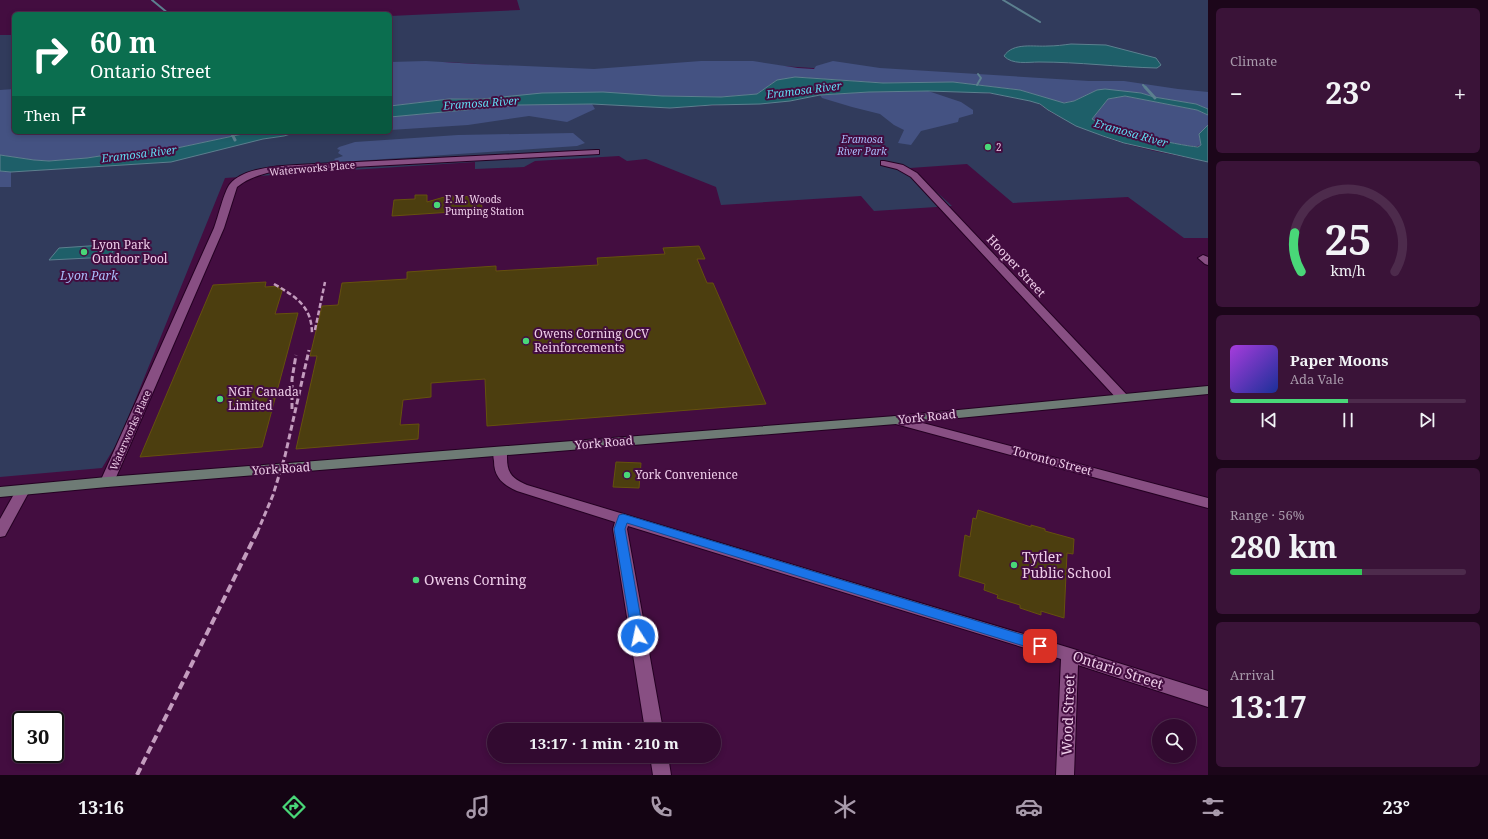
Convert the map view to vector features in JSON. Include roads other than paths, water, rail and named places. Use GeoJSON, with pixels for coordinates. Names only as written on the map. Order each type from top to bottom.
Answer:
{"type":"FeatureCollection","features":[{"type":"Feature","properties":{"kind":"main road","name":"York Road"},"geometry":{"type":"LineString","coordinates":[[0,492],[107,482],[896,420],[1208,390]]}},
{"type":"Feature","properties":{"kind":"street","name":"Waterworks Place"},"geometry":{"type":"LineString","coordinates":[[107,482],[219,228],[233,186],[239,181],[250,175],[274,169],[297,167],[596,152]]}},
{"type":"Feature","properties":{"kind":"street","name":"Hooper Street"},"geometry":{"type":"LineString","coordinates":[[884,163],[900,167],[914,175],[1123,398]]}},
{"type":"Feature","properties":{"kind":"street","name":"Toronto Street"},"geometry":{"type":"LineString","coordinates":[[896,420],[1208,503]]}},
{"type":"Feature","properties":{"kind":"street","name":"Ontario Street"},"geometry":{"type":"LineString","coordinates":[[500,452],[500,468],[503,475],[512,484],[1070,655],[1208,699]]}},
{"type":"Feature","properties":{"kind":"street"},"geometry":{"type":"LineString","coordinates":[[0,532],[22,490]]}},
{"type":"Feature","properties":{"kind":"street"},"geometry":{"type":"LineString","coordinates":[[623,518],[620,529],[653,723]]}},
{"type":"Feature","properties":{"kind":"street","name":"Wood Street"},"geometry":{"type":"LineString","coordinates":[[1065,775],[1070,655]]}},
{"type":"Feature","properties":{"kind":"street"},"geometry":{"type":"LineString","coordinates":[[660,763],[662,775]]}},
{"type":"Feature","properties":{"kind":"water"},"geometry":{"type":"Polygon","coordinates":[[[1071,44],[1106,45],[1156,58],[1161,65],[1157,68],[1069,63],[1016,62],[1007,59],[1004,56],[1008,52],[1018,47],[1071,44]]]}},
{"type":"Feature","properties":{"kind":"water","name":"Eramosa River"},"geometry":{"type":"Polygon","coordinates":[[[795,77],[883,83],[953,82],[1020,90],[1064,103],[1074,101],[1097,90],[1105,89],[1141,93],[1154,97],[1196,104],[1208,109],[1208,115],[1197,110],[1125,96],[1108,99],[1092,119],[1112,128],[1127,132],[1159,140],[1198,147],[1201,145],[1199,134],[1208,125],[1208,162],[1124,143],[1076,126],[1040,104],[990,93],[928,91],[869,92],[820,95],[790,101],[760,104],[670,108],[592,104],[518,105],[392,117],[392,106],[449,99],[482,99],[542,93],[603,92],[662,96],[721,97],[757,94],[777,80],[795,77]]]}},
{"type":"Feature","properties":{"kind":"water","name":"Eramosa River"},"geometry":{"type":"Polygon","coordinates":[[[243,134],[290,134],[263,139],[171,162],[11,172],[0,171],[0,155],[49,161],[177,148],[243,134]]]}},
{"type":"Feature","properties":{"kind":"water","name":"Lyon Park Outdoor Pool"},"geometry":{"type":"Polygon","coordinates":[[[118,244],[109,257],[49,260],[59,248],[118,244]]]}},
{"type":"Feature","properties":{"kind":"waterway"},"geometry":{"type":"LineString","coordinates":[[152,0],[167,12]]}},
{"type":"Feature","properties":{"kind":"waterway"},"geometry":{"type":"LineString","coordinates":[[1003,0],[1040,22]]}},
{"type":"Feature","properties":{"kind":"waterway"},"geometry":{"type":"LineString","coordinates":[[977,85],[981,78],[978,74]]}},
{"type":"Feature","properties":{"kind":"waterway"},"geometry":{"type":"LineString","coordinates":[[1145,87],[1155,98]]}},
{"type":"Feature","properties":{"kind":"waterway"},"geometry":{"type":"LineString","coordinates":[[232,134],[235,140]]}},
{"type":"Feature","properties":{"kind":"railway"},"geometry":{"type":"LineString","coordinates":[[315,330],[325,282]]}},
{"type":"Feature","properties":{"kind":"railway"},"geometry":{"type":"LineString","coordinates":[[274,284],[296,298],[306,309],[311,324],[312,334]]}},
{"type":"Feature","properties":{"kind":"railway"},"geometry":{"type":"LineString","coordinates":[[257,533],[273,495],[285,456],[309,350]]}},
{"type":"Feature","properties":{"kind":"railway"},"geometry":{"type":"LineString","coordinates":[[292,409],[292,379],[296,355]]}},
{"type":"Feature","properties":{"kind":"railway"},"geometry":{"type":"LineString","coordinates":[[137,775],[257,532]]}},
{"type":"Feature","properties":{"kind":"place","name":"2"},"geometry":{"type":"Point","coordinates":[988,147]}},
{"type":"Feature","properties":{"kind":"place","name":"F. M. Woods Pumping Station"},"geometry":{"type":"Point","coordinates":[437,205]}},
{"type":"Feature","properties":{"kind":"place","name":"Lyon Park Outdoor Pool"},"geometry":{"type":"Point","coordinates":[84,252]}},
{"type":"Feature","properties":{"kind":"place","name":"Owens Corning OCV Reinforcements"},"geometry":{"type":"Point","coordinates":[526,341]}},
{"type":"Feature","properties":{"kind":"place","name":"NGF Canada Limited"},"geometry":{"type":"Point","coordinates":[220,399]}},
{"type":"Feature","properties":{"kind":"place","name":"York Convenience"},"geometry":{"type":"Point","coordinates":[627,475]}},
{"type":"Feature","properties":{"kind":"place","name":"Tytler Public School"},"geometry":{"type":"Point","coordinates":[1014,565]}},
{"type":"Feature","properties":{"kind":"place","name":"Owens Corning"},"geometry":{"type":"Point","coordinates":[416,580]}},
{"type":"Feature","properties":{"kind":"park label","name":"Eramosa River Park"},"geometry":{"type":"Point","coordinates":[862,144]}},
{"type":"Feature","properties":{"kind":"park label","name":"Lyon Park"},"geometry":{"type":"Point","coordinates":[89,276]}}]}
